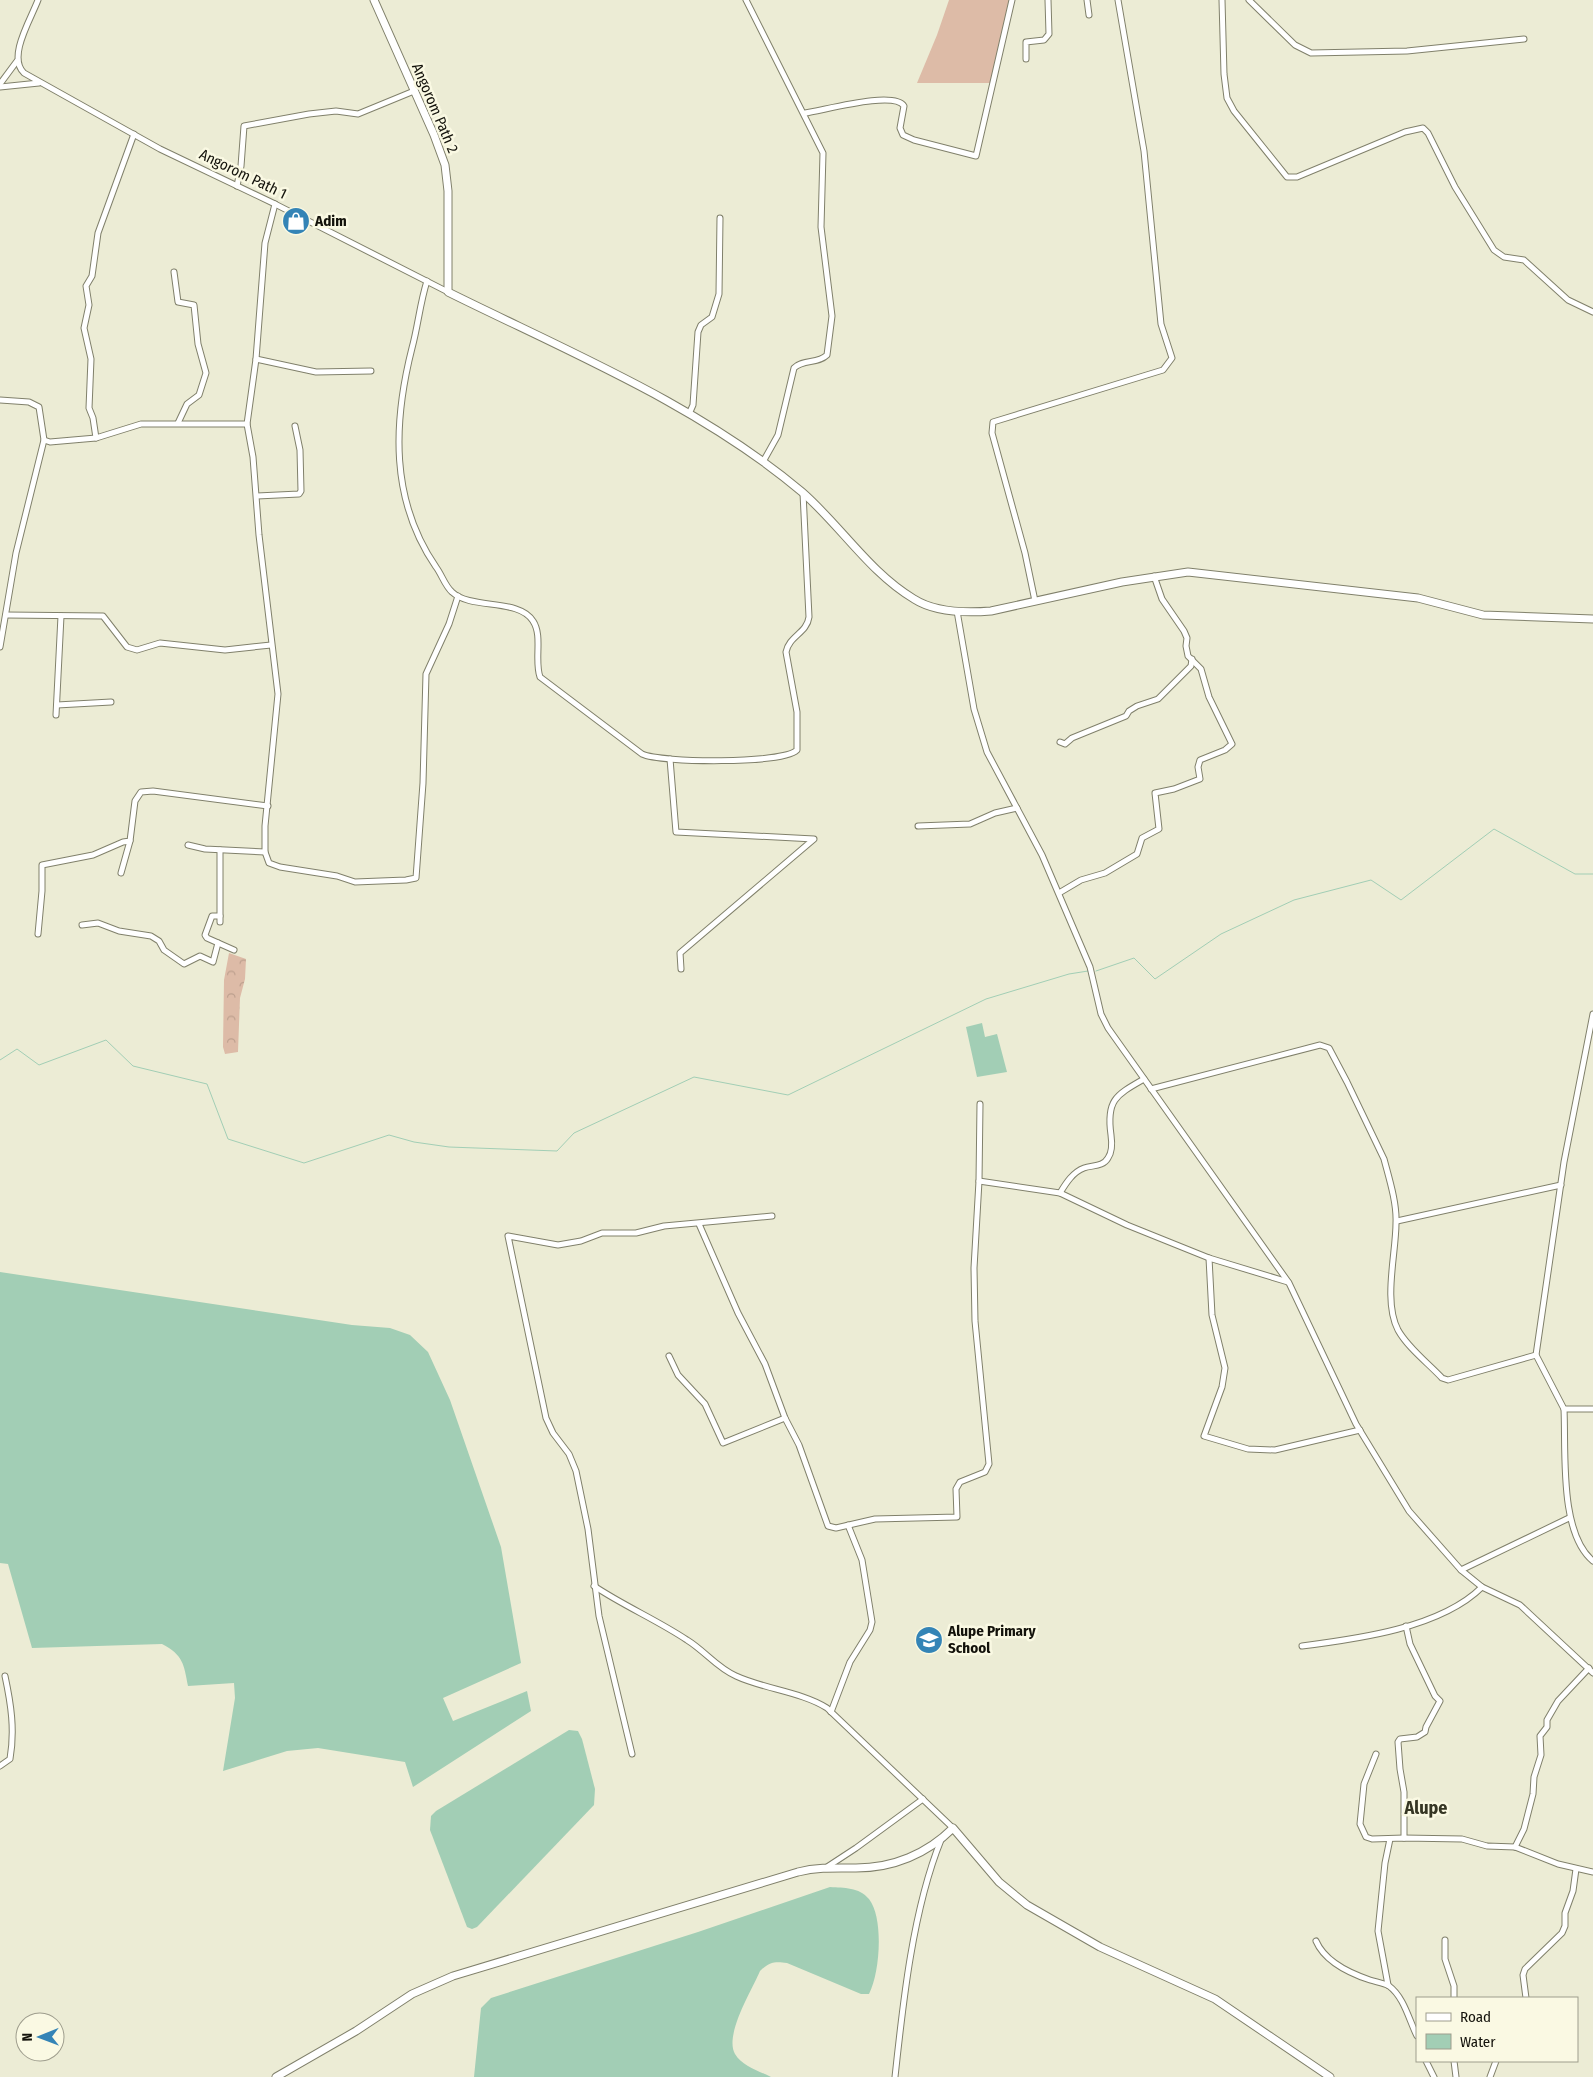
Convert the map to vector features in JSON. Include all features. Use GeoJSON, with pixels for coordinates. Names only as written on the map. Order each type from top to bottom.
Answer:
{"type":"FeatureCollection","features":[{"type":"Feature","properties":{"kind":"street"},"geometry":{"type":"LineString","coordinates":[[0,85],[17,62],[19,48],[38,0]]}},
{"type":"Feature","properties":{"kind":"street","name":"Angorom Path 2"},"geometry":{"type":"LineString","coordinates":[[374,0],[434,134],[447,176],[448,292]]}},
{"type":"Feature","properties":{"kind":"street"},"geometry":{"type":"LineString","coordinates":[[746,0],[821,145],[824,159],[821,227],[832,316],[830,342],[825,358],[803,363],[794,368],[778,435],[764,460]]}},
{"type":"Feature","properties":{"kind":"street"},"geometry":{"type":"LineString","coordinates":[[805,113],[872,101],[898,102],[904,106],[900,128],[903,135],[914,140],[976,156],[1012,0]]}},
{"type":"Feature","properties":{"kind":"street"},"geometry":{"type":"LineString","coordinates":[[1026,60],[1026,42],[1044,40],[1049,34],[1048,0]]}},
{"type":"Feature","properties":{"kind":"street"},"geometry":{"type":"LineString","coordinates":[[1087,0],[1089,15]]}},
{"type":"Feature","properties":{"kind":"street"},"geometry":{"type":"LineString","coordinates":[[1035,601],[1025,553],[992,432],[993,422],[1163,370],[1172,358],[1161,324],[1144,151],[1118,0]]}},
{"type":"Feature","properties":{"kind":"street"},"geometry":{"type":"LineString","coordinates":[[1222,0],[1227,98],[1234,111],[1287,177],[1297,177],[1405,132],[1423,128],[1428,133],[1455,187],[1494,250],[1504,257],[1524,260],[1568,300],[1593,312]]}},
{"type":"Feature","properties":{"kind":"street"},"geometry":{"type":"LineString","coordinates":[[1249,0],[1295,45],[1311,53],[1407,52],[1524,39]]}},
{"type":"Feature","properties":{"kind":"street","name":"Angorom Path 1"},"geometry":{"type":"LineString","coordinates":[[17,62],[21,70],[39,82],[134,134],[641,387],[690,414],[764,460],[803,494],[879,570],[907,594],[937,608],[957,611],[991,611],[1154,576],[1206,572],[1289,584],[1418,598],[1483,616],[1593,619]]}},
{"type":"Feature","properties":{"kind":"street"},"geometry":{"type":"LineString","coordinates":[[0,85],[39,82]]}},
{"type":"Feature","properties":{"kind":"street"},"geometry":{"type":"LineString","coordinates":[[237,186],[241,166],[244,126],[309,114],[336,112],[358,114],[414,91]]}},
{"type":"Feature","properties":{"kind":"street"},"geometry":{"type":"LineString","coordinates":[[96,438],[93,418],[89,408],[92,372],[84,328],[89,305],[86,286],[92,276],[98,233],[134,134]]}},
{"type":"Feature","properties":{"kind":"street"},"geometry":{"type":"LineString","coordinates":[[275,204],[265,243],[256,359],[247,424],[257,496],[278,702],[275,710],[265,852],[269,863],[273,866],[325,873],[355,882],[411,880],[416,878],[423,783],[426,674],[450,624],[458,596]]}},
{"type":"Feature","properties":{"kind":"street"},"geometry":{"type":"LineString","coordinates":[[690,414],[693,405],[698,332],[701,325],[710,320],[719,294],[720,218]]}},
{"type":"Feature","properties":{"kind":"street"},"geometry":{"type":"LineString","coordinates":[[174,272],[178,302],[194,305],[198,344],[206,373],[199,395],[187,404],[178,423]]}},
{"type":"Feature","properties":{"kind":"street"},"geometry":{"type":"LineString","coordinates":[[427,281],[406,369],[398,463],[403,491],[418,534],[449,588],[458,596],[518,610],[528,615],[536,627],[540,677],[642,754],[654,758],[670,759],[747,760],[783,756],[797,750],[797,712],[786,652],[792,638],[806,627],[809,617],[803,494]]}},
{"type":"Feature","properties":{"kind":"street"},"geometry":{"type":"LineString","coordinates":[[256,359],[316,372],[371,372]]}},
{"type":"Feature","properties":{"kind":"street"},"geometry":{"type":"LineString","coordinates":[[0,400],[29,402],[39,407],[44,440],[16,553],[0,647]]}},
{"type":"Feature","properties":{"kind":"street"},"geometry":{"type":"LineString","coordinates":[[44,440],[50,442],[96,438],[141,424],[247,424]]}},
{"type":"Feature","properties":{"kind":"street"},"geometry":{"type":"LineString","coordinates":[[257,496],[299,494],[301,491],[300,450],[295,426]]}},
{"type":"Feature","properties":{"kind":"street"},"geometry":{"type":"LineString","coordinates":[[1059,893],[1081,880],[1105,873],[1137,854],[1142,838],[1159,829],[1154,793],[1174,789],[1200,779],[1198,767],[1200,760],[1226,750],[1232,744],[1209,698],[1201,669],[1188,656],[1187,638],[1184,630],[1162,599],[1154,576]]}},
{"type":"Feature","properties":{"kind":"street"},"geometry":{"type":"LineString","coordinates":[[957,611],[979,727],[987,752],[1042,855],[1059,893],[1090,967],[1101,1014],[1108,1028],[1289,1282],[1314,1339],[1360,1430],[1409,1511],[1461,1570],[1482,1587],[1520,1605],[1593,1673]]}},
{"type":"Feature","properties":{"kind":"street"},"geometry":{"type":"LineString","coordinates":[[6,616],[103,616],[127,647],[137,650],[160,643],[225,650],[271,645]]}},
{"type":"Feature","properties":{"kind":"street"},"geometry":{"type":"LineString","coordinates":[[56,716],[61,616]]}},
{"type":"Feature","properties":{"kind":"street"},"geometry":{"type":"LineString","coordinates":[[1060,742],[1064,744],[1072,738],[1126,716],[1129,711],[1137,706],[1158,699],[1191,666],[1192,659]]}},
{"type":"Feature","properties":{"kind":"street"},"geometry":{"type":"LineString","coordinates":[[57,706],[111,702]]}},
{"type":"Feature","properties":{"kind":"street"},"geometry":{"type":"LineString","coordinates":[[670,759],[676,832],[814,839],[680,953],[681,970]]}},
{"type":"Feature","properties":{"kind":"street"},"geometry":{"type":"LineString","coordinates":[[121,873],[133,834],[135,802],[141,792],[152,791],[268,806]]}},
{"type":"Feature","properties":{"kind":"street"},"geometry":{"type":"LineString","coordinates":[[918,826],[970,824],[995,812],[1017,808]]}},
{"type":"Feature","properties":{"kind":"street"},"geometry":{"type":"LineString","coordinates":[[38,934],[42,866],[93,855],[123,842],[130,841]]}},
{"type":"Feature","properties":{"kind":"street"},"geometry":{"type":"LineString","coordinates":[[188,845],[220,850],[265,852]]}},
{"type":"Feature","properties":{"kind":"street"},"geometry":{"type":"LineString","coordinates":[[220,850],[220,919],[212,916],[206,935],[207,938],[234,950]]}},
{"type":"Feature","properties":{"kind":"street"},"geometry":{"type":"LineString","coordinates":[[82,925],[98,923],[119,931],[151,936],[160,941],[164,950],[184,964],[200,956],[212,962],[218,943]]}},
{"type":"Feature","properties":{"kind":"street"},"geometry":{"type":"LineString","coordinates":[[1593,1014],[1561,1185],[1536,1355],[1564,1409],[1569,1518],[1581,1546],[1593,1561]]}},
{"type":"Feature","properties":{"kind":"street"},"geometry":{"type":"LineString","coordinates":[[1151,1089],[1325,1046],[1329,1048],[1348,1082],[1384,1159],[1397,1221],[1393,1268],[1394,1317],[1405,1340],[1442,1378],[1453,1380],[1488,1367],[1536,1355]]}},
{"type":"Feature","properties":{"kind":"street"},"geometry":{"type":"LineString","coordinates":[[1060,1193],[1074,1175],[1084,1168],[1104,1163],[1108,1158],[1111,1150],[1109,1117],[1113,1100],[1118,1094],[1144,1079]]}},
{"type":"Feature","properties":{"kind":"street"},"geometry":{"type":"LineString","coordinates":[[699,1224],[738,1313],[765,1364],[785,1418],[808,1467],[826,1523],[831,1528],[874,1519],[957,1517],[956,1489],[960,1482],[987,1468],[975,1321],[974,1268],[979,1181],[980,1104]]}},
{"type":"Feature","properties":{"kind":"street"},"geometry":{"type":"LineString","coordinates":[[979,1181],[1060,1193],[1127,1225],[1209,1258],[1289,1282]]}},
{"type":"Feature","properties":{"kind":"street"},"geometry":{"type":"LineString","coordinates":[[1397,1221],[1561,1185]]}},
{"type":"Feature","properties":{"kind":"street"},"geometry":{"type":"LineString","coordinates":[[632,1754],[594,1586],[588,1529],[576,1472],[569,1454],[553,1433],[546,1418],[508,1236],[558,1245],[581,1241],[602,1233],[636,1233],[664,1226],[772,1216]]}},
{"type":"Feature","properties":{"kind":"street"},"geometry":{"type":"LineString","coordinates":[[1209,1258],[1212,1315],[1225,1368],[1222,1387],[1204,1436],[1248,1449],[1275,1450],[1360,1430]]}},
{"type":"Feature","properties":{"kind":"street"},"geometry":{"type":"LineString","coordinates":[[669,1356],[678,1375],[705,1404],[723,1443],[785,1418]]}},
{"type":"Feature","properties":{"kind":"street"},"geometry":{"type":"LineString","coordinates":[[1564,1409],[1593,1409]]}},
{"type":"Feature","properties":{"kind":"street"},"geometry":{"type":"LineString","coordinates":[[1461,1570],[1569,1518]]}},
{"type":"Feature","properties":{"kind":"street"},"geometry":{"type":"LineString","coordinates":[[831,1712],[850,1662],[870,1630],[872,1622],[862,1560],[848,1525]]}},
{"type":"Feature","properties":{"kind":"street"},"geometry":{"type":"LineString","coordinates":[[594,1586],[618,1602],[688,1640],[724,1670],[764,1688],[817,1703],[831,1712],[875,1756],[924,1799],[953,1828],[999,1882],[1026,1904],[1100,1947],[1215,1999],[1330,2077]]}},
{"type":"Feature","properties":{"kind":"street"},"geometry":{"type":"LineString","coordinates":[[1302,1646],[1378,1634],[1406,1626],[1445,1610],[1474,1595],[1482,1587]]}},
{"type":"Feature","properties":{"kind":"street"},"geometry":{"type":"LineString","coordinates":[[1404,1838],[1404,1792],[1398,1742],[1400,1739],[1417,1737],[1425,1732],[1426,1726],[1440,1701],[1435,1696],[1410,1644],[1406,1626]]}},
{"type":"Feature","properties":{"kind":"street"},"geometry":{"type":"LineString","coordinates":[[1515,1847],[1524,1829],[1533,1794],[1534,1777],[1541,1755],[1540,1736],[1558,1701],[1589,1668]]}},
{"type":"Feature","properties":{"kind":"street"},"geometry":{"type":"LineString","coordinates":[[0,1766],[10,1759],[13,1741],[13,1723],[5,1676]]}},
{"type":"Feature","properties":{"kind":"street"},"geometry":{"type":"LineString","coordinates":[[1376,1754],[1364,1784],[1360,1824],[1366,1838],[1445,1837],[1462,1839],[1487,1846],[1515,1847],[1593,1872]]}},
{"type":"Feature","properties":{"kind":"street"},"geometry":{"type":"LineString","coordinates":[[827,1866],[856,1848],[924,1799]]}},
{"type":"Feature","properties":{"kind":"street"},"geometry":{"type":"LineString","coordinates":[[276,2077],[356,2032],[412,1994],[453,1976],[798,1872],[827,1866],[857,1868],[896,1863],[926,1851],[953,1828]]}},
{"type":"Feature","properties":{"kind":"street"},"geometry":{"type":"LineString","coordinates":[[1390,1839],[1385,1863],[1378,1932],[1388,1985],[1402,2003],[1416,2034]]}},
{"type":"Feature","properties":{"kind":"street"},"geometry":{"type":"LineString","coordinates":[[895,2077],[918,1920],[929,1874],[941,1840]]}},
{"type":"Feature","properties":{"kind":"street"},"geometry":{"type":"LineString","coordinates":[[1526,1997],[1523,1975],[1525,1969],[1562,1933],[1565,1926],[1565,1913],[1573,1891],[1576,1868]]}},
{"type":"Feature","properties":{"kind":"street"},"geometry":{"type":"LineString","coordinates":[[1445,1940],[1445,1959],[1454,1986],[1454,1997]]}},
{"type":"Feature","properties":{"kind":"street"},"geometry":{"type":"LineString","coordinates":[[1316,1941],[1319,1949],[1329,1959],[1354,1974],[1388,1985]]}},
{"type":"Feature","properties":{"kind":"street"},"geometry":{"type":"LineString","coordinates":[[1426,2062],[1434,2077]]}},
{"type":"Feature","properties":{"kind":"street"},"geometry":{"type":"LineString","coordinates":[[1454,2062],[1456,2077]]}},
{"type":"Feature","properties":{"kind":"street"},"geometry":{"type":"LineString","coordinates":[[1490,2077],[1496,2062]]}},
{"type":"Feature","properties":{"kind":"green space"},"geometry":{"type":"Polygon","coordinates":[[[949,0],[1012,0],[991,83],[917,83],[949,0]]]}},
{"type":"Feature","properties":{"kind":"green space"},"geometry":{"type":"Polygon","coordinates":[[[229,953],[246,959],[245,979],[240,998],[238,1052],[225,1054],[223,1047],[224,980],[229,953]]]}},
{"type":"Feature","properties":{"kind":"water"},"geometry":{"type":"Polygon","coordinates":[[[982,1023],[985,1037],[997,1034],[1007,1072],[977,1077],[966,1027],[982,1023]]]}},
{"type":"Feature","properties":{"kind":"water"},"geometry":{"type":"Polygon","coordinates":[[[0,1272],[352,1325],[390,1328],[410,1335],[428,1352],[450,1400],[501,1547],[521,1663],[443,1698],[453,1721],[527,1691],[531,1711],[413,1787],[405,1762],[318,1748],[287,1751],[223,1771],[235,1698],[234,1683],[188,1686],[185,1672],[178,1656],[162,1644],[32,1648],[8,1564],[0,1563],[0,1272]]]}},
{"type":"Feature","properties":{"kind":"water"},"geometry":{"type":"Polygon","coordinates":[[[569,1730],[578,1731],[582,1739],[595,1789],[594,1805],[477,1927],[472,1929],[467,1927],[430,1830],[431,1816],[436,1811],[569,1730]]]}},
{"type":"Feature","properties":{"kind":"water"},"geometry":{"type":"Polygon","coordinates":[[[830,1887],[861,1892],[869,1899],[874,1908],[877,1919],[879,1946],[873,1985],[869,1994],[861,1994],[787,1963],[772,1963],[763,1968],[740,2012],[733,2036],[733,2046],[735,2054],[742,2062],[771,2077],[474,2077],[481,2008],[491,1998],[698,1932],[830,1887]]]}},
{"type":"Feature","properties":{"kind":"waterway"},"geometry":{"type":"LineString","coordinates":[[1096,971],[1134,958],[1155,979],[1221,934],[1294,900],[1371,880],[1401,900],[1494,829],[1575,874],[1593,874]]}},
{"type":"Feature","properties":{"kind":"waterway"},"geometry":{"type":"LineString","coordinates":[[0,1060],[17,1049],[39,1065],[106,1040],[133,1066],[207,1084],[228,1139],[304,1163],[389,1135],[414,1142],[449,1147],[557,1151],[574,1133],[694,1077],[788,1095],[986,999],[1069,974],[1088,971]]}},
{"type":"Feature","properties":{"kind":"place","name":"Adim"},"geometry":{"type":"Point","coordinates":[296,221]}},
{"type":"Feature","properties":{"kind":"place","name":"Alupe Primary School"},"geometry":{"type":"Point","coordinates":[929,1640]}},
{"type":"Feature","properties":{"kind":"district","name":"Alupe"},"geometry":{"type":"Point","coordinates":[1426,1808]}}]}
